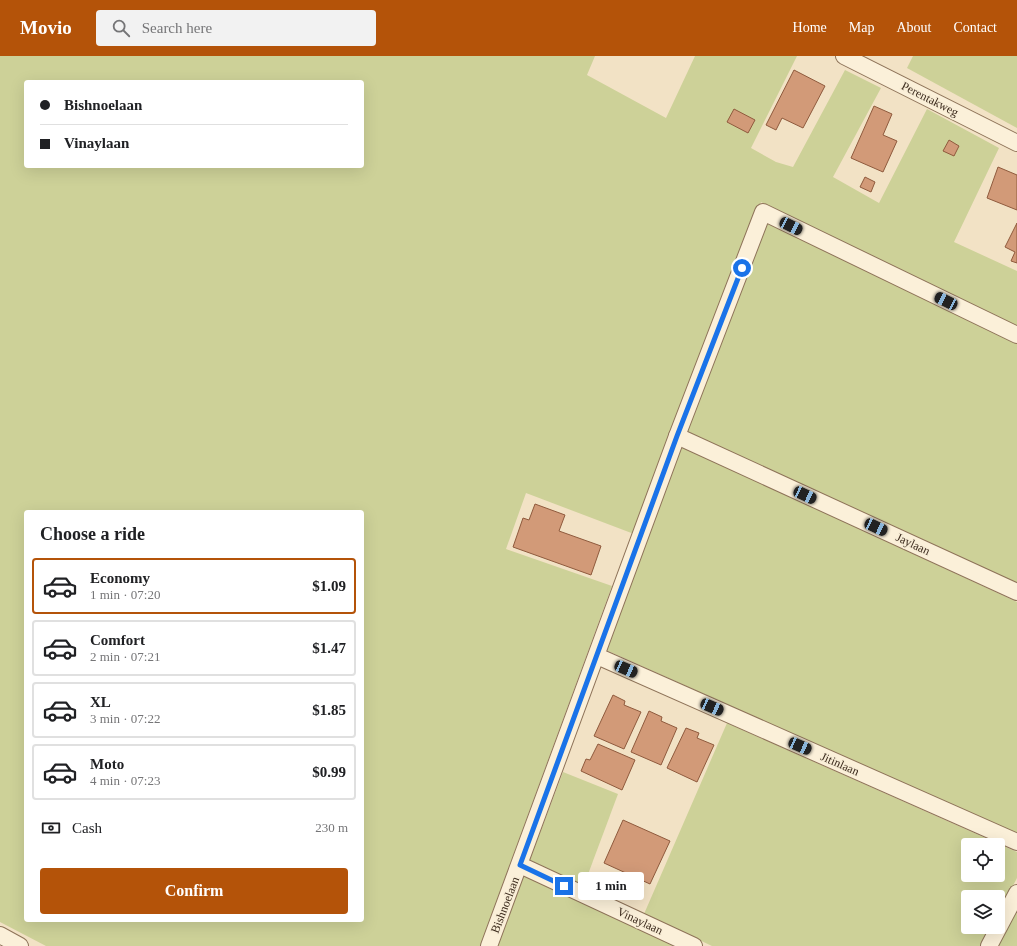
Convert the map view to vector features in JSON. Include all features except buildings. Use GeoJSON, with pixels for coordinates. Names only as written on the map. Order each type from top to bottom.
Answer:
{"type":"FeatureCollection","features":[{"type":"Feature","properties":{"kind":"street","name":"Perentakweg"},"geometry":{"type":"LineString","coordinates":[[844,56],[1017,143]]}},
{"type":"Feature","properties":{"kind":"street","name":"Bishnoelaan"},"geometry":{"type":"LineString","coordinates":[[490,946],[677,436],[763,212],[1017,335]]}},
{"type":"Feature","properties":{"kind":"street","name":"Jaylaan"},"geometry":{"type":"LineString","coordinates":[[677,436],[1017,592]]}},
{"type":"Feature","properties":{"kind":"street","name":"Jitinlaan"},"geometry":{"type":"LineString","coordinates":[[596,656],[1017,842]]}},
{"type":"Feature","properties":{"kind":"street","name":"Vinaylaan"},"geometry":{"type":"LineString","coordinates":[[520,865],[694,946]]}},
{"type":"Feature","properties":{"kind":"street"},"geometry":{"type":"LineString","coordinates":[[989,946],[1017,893]]}},
{"type":"Feature","properties":{"kind":"street"},"geometry":{"type":"LineString","coordinates":[[0,935],[20,946]]}},
{"type":"Feature","properties":{"kind":"green space"},"geometry":{"type":"Polygon","coordinates":[[[0,56],[595,56],[587,75],[666,118],[695,56],[797,56],[751,148],[776,162],[793,167],[845,70],[881,88],[833,177],[879,203],[927,109],[999,148],[954,242],[1017,271],[1017,327],[761,202],[634,534],[526,493],[506,549],[612,586],[480,946],[46,946],[0,922],[0,56]]]}},
{"type":"Feature","properties":{"kind":"green space"},"geometry":{"type":"Polygon","coordinates":[[[913,56],[1017,56],[1017,128],[907,68],[913,56]]]}},
{"type":"Feature","properties":{"kind":"green space"},"geometry":{"type":"Polygon","coordinates":[[[766,221],[1017,342],[1017,585],[684,432],[766,221]]]}},
{"type":"Feature","properties":{"kind":"green space"},"geometry":{"type":"Polygon","coordinates":[[[680,445],[1017,602],[1017,835],[606,650],[680,445]]]}},
{"type":"Feature","properties":{"kind":"green space"},"geometry":{"type":"Polygon","coordinates":[[[727,723],[986,838],[961,838],[961,882],[1005,882],[1005,847],[1017,852],[1017,878],[1005,901],[1005,890],[961,890],[961,934],[987,934],[981,946],[712,946],[644,914],[727,723]]]}},
{"type":"Feature","properties":{"kind":"green space"},"geometry":{"type":"Polygon","coordinates":[[[563,772],[618,794],[584,885],[529,862],[563,772]]]}},
{"type":"Feature","properties":{"kind":"green space"},"geometry":{"type":"Polygon","coordinates":[[[522,875],[678,946],[497,946],[522,875]]]}},
{"type":"Feature","properties":{"kind":"green space"},"geometry":{"type":"Polygon","coordinates":[[[1017,906],[1017,946],[996,946],[1002,934],[1005,934],[1005,929],[1017,906]]]}},
{"type":"Feature","properties":{"kind":"route"},"geometry":{"type":"LineString","coordinates":[[564,886],[520,865],[677,436],[742,268]]}}]}
